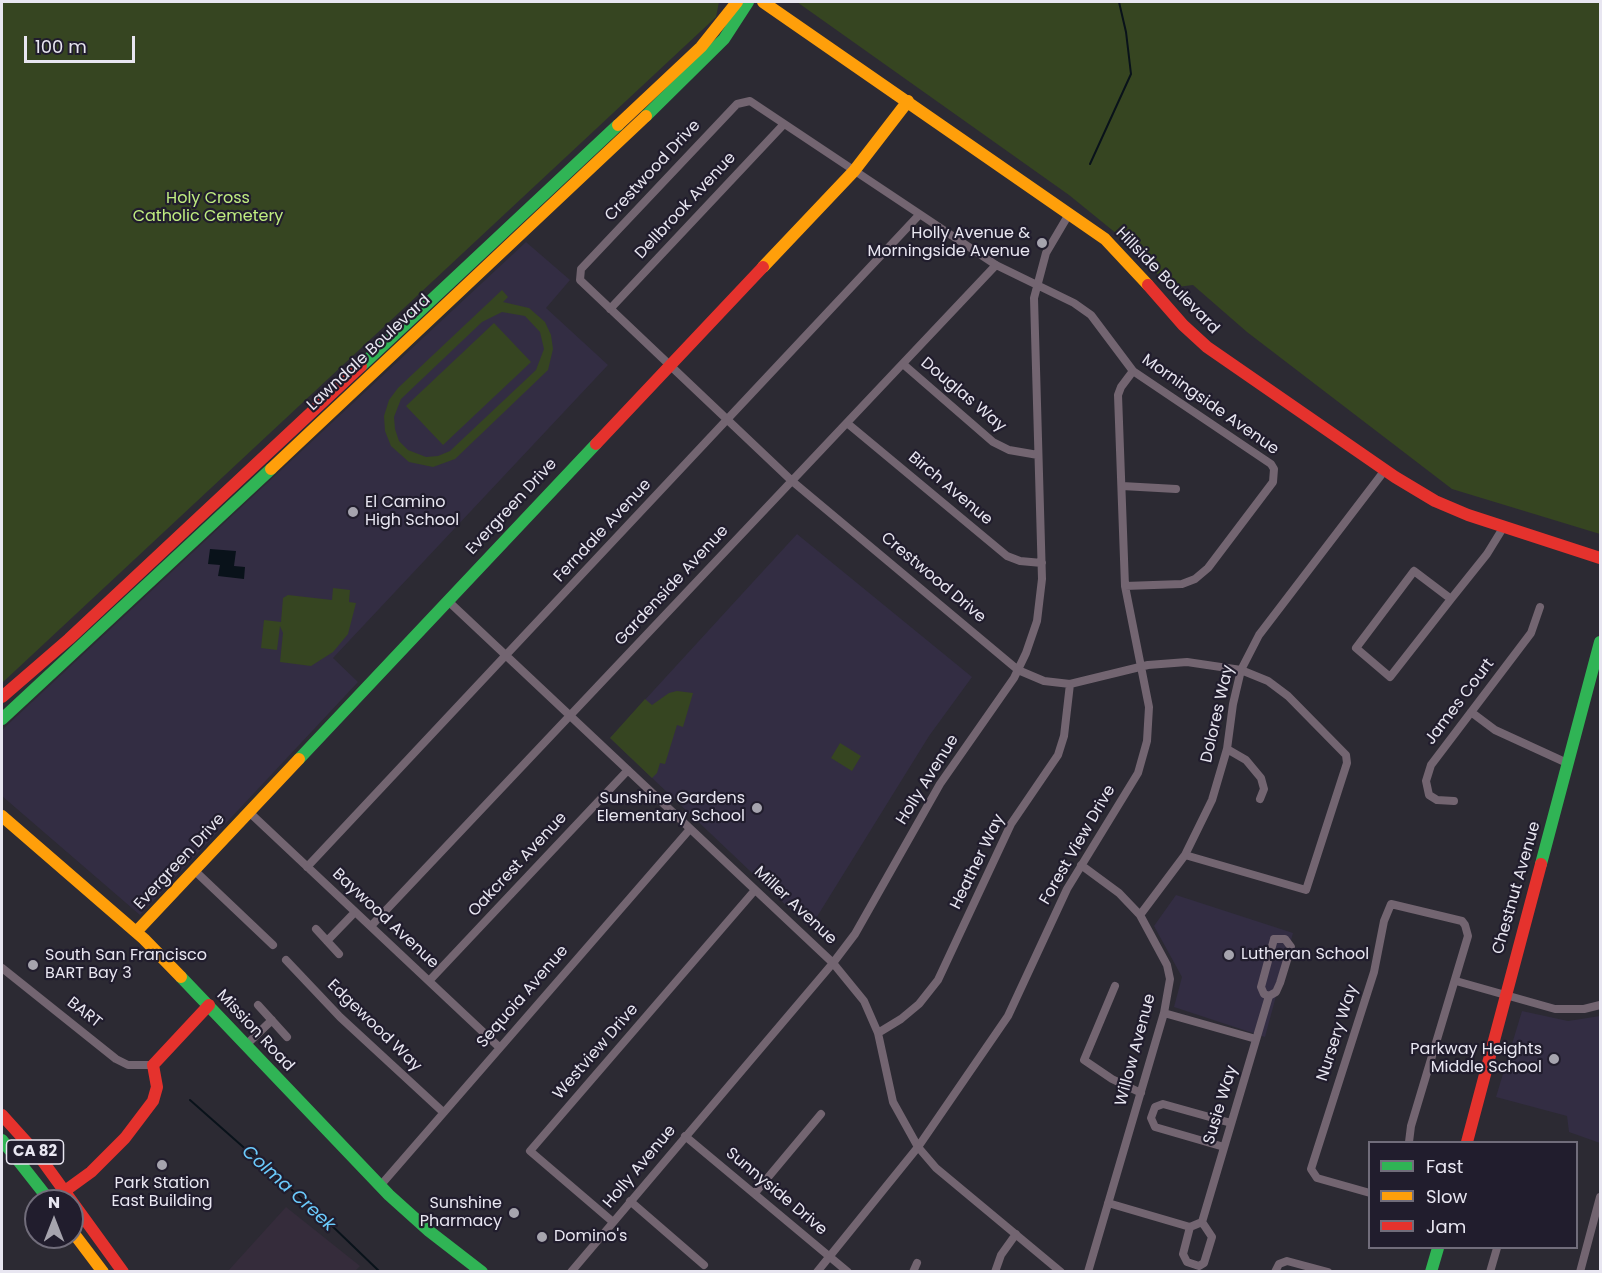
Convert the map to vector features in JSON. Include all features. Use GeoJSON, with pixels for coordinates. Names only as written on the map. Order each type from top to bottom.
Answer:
{"type":"FeatureCollection","features":[{"type":"Feature","properties":{"kind":"street","name":"Lawndale Boulevard"},"geometry":{"type":"LineString","coordinates":[[2,697],[69,639],[701,47],[737,2]]}},
{"type":"Feature","properties":{"kind":"street","name":"Lawndale Boulevard"},"geometry":{"type":"LineString","coordinates":[[2,719],[84,645],[707,58],[729,32],[748,2]]}},
{"type":"Feature","properties":{"kind":"street","name":"Hillside Boulevard"},"geometry":{"type":"LineString","coordinates":[[763,2],[1069,214],[1120,253],[1183,325],[1207,347],[1385,470],[1446,506],[1503,528],[1600,558]]}},
{"type":"Feature","properties":{"kind":"street","name":"Crestwood Drive"},"geometry":{"type":"LineString","coordinates":[[784,124],[750,101],[737,104],[581,268],[580,280],[792,481],[1018,670],[1044,681],[1070,684],[1140,666],[1187,662],[1241,670],[1268,681],[1288,696],[1342,750],[1347,763],[1306,890],[1185,855]]}},
{"type":"Feature","properties":{"kind":"street","name":"Evergreen Drive"},"geometry":{"type":"LineString","coordinates":[[136,932],[854,171],[908,101]]}},
{"type":"Feature","properties":{"kind":"street","name":"Morningside Avenue"},"geometry":{"type":"LineString","coordinates":[[784,124],[996,265],[1074,303],[1091,315],[1132,371],[1271,464],[1275,476],[1273,482],[1208,568],[1195,579],[1182,584],[1125,586]]}},
{"type":"Feature","properties":{"kind":"street","name":"Dellbrook Avenue"},"geometry":{"type":"LineString","coordinates":[[610,309],[784,124]]}},
{"type":"Feature","properties":{"kind":"street","name":"Holly Avenue"},"geometry":{"type":"LineString","coordinates":[[570,1272],[833,963],[855,934],[946,775],[1018,670],[1037,621],[1041,595],[1042,562],[1033,316],[1036,285],[1049,246],[1069,214]]}},
{"type":"Feature","properties":{"kind":"street","name":"Ferndale Avenue"},"geometry":{"type":"LineString","coordinates":[[308,867],[919,215]]}},
{"type":"Feature","properties":{"kind":"street","name":"Gardenside Avenue"},"geometry":{"type":"LineString","coordinates":[[371,926],[996,265]]}},
{"type":"Feature","properties":{"kind":"street","name":"Douglas Way"},"geometry":{"type":"LineString","coordinates":[[903,364],[993,442],[1010,450],[1038,455]]}},
{"type":"Feature","properties":{"kind":"street","name":"Forest View Drive"},"geometry":{"type":"LineString","coordinates":[[817,1272],[918,1147],[1008,1016],[1066,889],[1138,773],[1147,741],[1149,707],[1125,586],[1118,395],[1132,371]]}},
{"type":"Feature","properties":{"kind":"street","name":"Birch Avenue"},"geometry":{"type":"LineString","coordinates":[[847,423],[1007,556],[1020,561],[1042,562]]}},
{"type":"Feature","properties":{"kind":"street","name":"Dolores Way"},"geometry":{"type":"LineString","coordinates":[[1140,915],[1185,855],[1212,800],[1227,749],[1233,704],[1241,670],[1259,635],[1385,470]]}},
{"type":"Feature","properties":{"kind":"street"},"geometry":{"type":"LineString","coordinates":[[1122,486],[1176,489]]}},
{"type":"Feature","properties":{"kind":"street"},"geometry":{"type":"LineString","coordinates":[[1451,599],[1414,571],[1356,648],[1390,677],[1487,554],[1503,528]]}},
{"type":"Feature","properties":{"kind":"street","name":"Miller Avenue"},"geometry":{"type":"LineString","coordinates":[[447,600],[833,963],[864,1001],[878,1033],[893,1102],[918,1147],[936,1168],[1061,1272]]}},
{"type":"Feature","properties":{"kind":"street","name":"James Court"},"geometry":{"type":"LineString","coordinates":[[1454,801],[1442,801],[1429,795],[1426,787],[1427,776],[1435,759],[1531,633],[1540,607]]}},
{"type":"Feature","properties":{"kind":"street","name":"Chestnut Avenue"},"geometry":{"type":"LineString","coordinates":[[1468,1141],[1600,642]]}},
{"type":"Feature","properties":{"kind":"street","name":"Heather Way"},"geometry":{"type":"LineString","coordinates":[[878,1033],[902,1019],[919,1004],[938,980],[1011,824],[1058,755],[1066,724],[1070,684]]}},
{"type":"Feature","properties":{"kind":"street"},"geometry":{"type":"LineString","coordinates":[[1471,712],[1495,730],[1567,763]]}},
{"type":"Feature","properties":{"kind":"street"},"geometry":{"type":"LineString","coordinates":[[1227,749],[1246,760],[1262,778],[1264,789],[1260,799]]}},
{"type":"Feature","properties":{"kind":"street","name":"Oakcrest Avenue"},"geometry":{"type":"LineString","coordinates":[[429,981],[628,770]]}},
{"type":"Feature","properties":{"kind":"street","name":"Baywood Avenue"},"geometry":{"type":"LineString","coordinates":[[249,812],[499,1047]]}},
{"type":"Feature","properties":{"kind":"street","name":"Mission Road"},"geometry":{"type":"LineString","coordinates":[[2,816],[136,932],[209,1005],[380,1186],[429,1231],[482,1272]]}},
{"type":"Feature","properties":{"kind":"street","name":"Sequoia Avenue"},"geometry":{"type":"LineString","coordinates":[[380,1186],[690,829]]}},
{"type":"Feature","properties":{"kind":"street","name":"Willow Avenue"},"geometry":{"type":"LineString","coordinates":[[1081,864],[1119,893],[1140,915],[1169,972],[1164,1012],[1088,1272]]}},
{"type":"Feature","properties":{"kind":"street"},"geometry":{"type":"LineString","coordinates":[[194,870],[273,945]]}},
{"type":"Feature","properties":{"kind":"street","name":"Westview Drive"},"geometry":{"type":"LineString","coordinates":[[613,1222],[530,1151],[755,890]]}},
{"type":"Feature","properties":{"kind":"street","name":"Nursery Way"},"geometry":{"type":"LineString","coordinates":[[1368,1192],[1317,1178],[1311,1169],[1374,972],[1384,921],[1391,904],[1461,921],[1465,924],[1468,936],[1411,1126],[1409,1141]]}},
{"type":"Feature","properties":{"kind":"street"},"geometry":{"type":"LineString","coordinates":[[327,940],[355,912]]}},
{"type":"Feature","properties":{"kind":"street"},"geometry":{"type":"LineString","coordinates":[[316,929],[339,954]]}},
{"type":"Feature","properties":{"kind":"street","name":"Susie Way"},"geometry":{"type":"LineString","coordinates":[[1202,1222],[1269,996],[1276,992],[1291,947],[1285,939],[1274,939],[1270,949],[1261,987],[1264,994],[1269,996]]}},
{"type":"Feature","properties":{"kind":"street","name":"Edgewood Way"},"geometry":{"type":"LineString","coordinates":[[286,960],[340,1017],[443,1112]]}},
{"type":"Feature","properties":{"kind":"street","name":"BART"},"geometry":{"type":"LineString","coordinates":[[2,968],[116,1059],[128,1065],[153,1065]]}},
{"type":"Feature","properties":{"kind":"street"},"geometry":{"type":"LineString","coordinates":[[1456,981],[1555,1009],[1584,1009],[1600,1005]]}},
{"type":"Feature","properties":{"kind":"street"},"geometry":{"type":"LineString","coordinates":[[1115,986],[1084,1060],[1112,1079],[1141,1093]]}},
{"type":"Feature","properties":{"kind":"street"},"geometry":{"type":"LineString","coordinates":[[69,1189],[110,1155],[147,1110],[157,1087],[153,1065],[209,1005]]}},
{"type":"Feature","properties":{"kind":"street"},"geometry":{"type":"LineString","coordinates":[[258,1005],[286,1037]]}},
{"type":"Feature","properties":{"kind":"street"},"geometry":{"type":"LineString","coordinates":[[1164,1012],[1256,1039]]}},
{"type":"Feature","properties":{"kind":"street"},"geometry":{"type":"LineString","coordinates":[[246,1045],[272,1020]]}},
{"type":"Feature","properties":{"kind":"street"},"geometry":{"type":"LineString","coordinates":[[1224,1147],[1155,1127],[1151,1118],[1155,1107],[1163,1104],[1231,1124]]}},
{"type":"Feature","properties":{"kind":"street"},"geometry":{"type":"LineString","coordinates":[[755,1193],[820,1114]]}},
{"type":"Feature","properties":{"kind":"street","name":"CA 82"},"geometry":{"type":"LineString","coordinates":[[2,1115],[63,1189]]}},
{"type":"Feature","properties":{"kind":"street","name":"Sunnyside Drive"},"geometry":{"type":"LineString","coordinates":[[685,1136],[848,1272]]}},
{"type":"Feature","properties":{"kind":"street","name":"CA 82"},"geometry":{"type":"LineString","coordinates":[[2,1140],[41,1189]]}},
{"type":"Feature","properties":{"kind":"street"},"geometry":{"type":"LineString","coordinates":[[1580,1272],[1600,1197]]}},
{"type":"Feature","properties":{"kind":"street"},"geometry":{"type":"LineString","coordinates":[[630,1201],[704,1265]]}},
{"type":"Feature","properties":{"kind":"street"},"geometry":{"type":"LineString","coordinates":[[1108,1203],[1190,1227],[1202,1222],[1212,1237],[1204,1263],[1199,1266],[1187,1262],[1183,1254],[1190,1227]]}},
{"type":"Feature","properties":{"kind":"street","name":"CA 82"},"geometry":{"type":"LineString","coordinates":[[84,1218],[123,1272]]}},
{"type":"Feature","properties":{"kind":"street"},"geometry":{"type":"LineString","coordinates":[[995,1272],[1001,1255],[1016,1234]]}},
{"type":"Feature","properties":{"kind":"street"},"geometry":{"type":"LineString","coordinates":[[84,1247],[102,1272]]}},
{"type":"Feature","properties":{"kind":"street"},"geometry":{"type":"LineString","coordinates":[[1431,1272],[1438,1249]]}},
{"type":"Feature","properties":{"kind":"street"},"geometry":{"type":"LineString","coordinates":[[1490,1272],[1497,1249]]}},
{"type":"Feature","properties":{"kind":"street"},"geometry":{"type":"LineString","coordinates":[[1275,1272],[1279,1264],[1287,1261],[1328,1272]]}},
{"type":"Feature","properties":{"kind":"shaded area","name":"El Camino High School"},"geometry":{"type":"Polygon","coordinates":[[[526,242],[570,280],[546,308],[608,365],[333,658],[358,682],[140,915],[2,796],[2,730],[526,242]]]}},
{"type":"Feature","properties":{"kind":"shaded area"},"geometry":{"type":"Polygon","coordinates":[[[797,534],[972,677],[929,736],[810,928],[610,738],[797,534]]]}},
{"type":"Feature","properties":{"kind":"shaded area"},"geometry":{"type":"Polygon","coordinates":[[[210,549],[236,551],[234,566],[245,567],[244,579],[218,576],[220,565],[208,564],[210,549]]]}},
{"type":"Feature","properties":{"kind":"shaded area","name":"Lutheran School"},"geometry":{"type":"Polygon","coordinates":[[[1176,895],[1293,933],[1265,1037],[1174,1007],[1182,977],[1154,926],[1176,895]]]}},
{"type":"Feature","properties":{"kind":"shaded area","name":"Parkway Heights Middle School"},"geometry":{"type":"Polygon","coordinates":[[[1522,1011],[1568,1021],[1600,1016],[1600,1143],[1569,1132],[1567,1116],[1496,1097],[1522,1011]]]}},
{"type":"Feature","properties":{"kind":"shaded area"},"geometry":{"type":"Polygon","coordinates":[[[286,1207],[360,1266],[354,1272],[228,1271],[286,1207]]]}},
{"type":"Feature","properties":{"kind":"green space","name":"Holy Cross Catholic Cemetery"},"geometry":{"type":"Polygon","coordinates":[[[2,2],[719,2],[716,17],[2,683],[2,2]]]}},
{"type":"Feature","properties":{"kind":"green space"},"geometry":{"type":"Polygon","coordinates":[[[797,2],[1600,2],[1600,534],[1452,489],[1247,332],[1193,285],[1170,288],[1133,247],[1069,195],[797,2]]]}},
{"type":"Feature","properties":{"kind":"green space"},"geometry":{"type":"Polygon","coordinates":[[[502,290],[508,297],[503,302],[529,308],[545,322],[551,335],[553,349],[548,370],[455,459],[433,467],[409,462],[391,446],[385,431],[384,416],[389,400],[398,388],[502,290]],[[502,312],[482,322],[401,399],[394,417],[395,429],[399,441],[408,450],[426,457],[438,456],[450,451],[536,370],[544,349],[540,332],[525,316],[502,312]]]}},
{"type":"Feature","properties":{"kind":"green space"},"geometry":{"type":"Polygon","coordinates":[[[494,323],[531,362],[443,445],[406,406],[494,323]]]}},
{"type":"Feature","properties":{"kind":"green space"},"geometry":{"type":"Polygon","coordinates":[[[333,588],[350,590],[349,602],[356,603],[348,634],[333,652],[311,666],[280,662],[283,633],[280,626],[277,650],[261,648],[264,620],[281,622],[283,598],[288,595],[332,600],[333,588]]]}},
{"type":"Feature","properties":{"kind":"green space"},"geometry":{"type":"Polygon","coordinates":[[[677,691],[693,693],[683,727],[677,725],[665,764],[660,763],[657,773],[652,778],[610,738],[645,699],[652,705],[669,693],[677,691]]]}},
{"type":"Feature","properties":{"kind":"green space"},"geometry":{"type":"Polygon","coordinates":[[[840,743],[861,756],[852,771],[831,758],[840,743]]]}},
{"type":"Feature","properties":{"kind":"waterway"},"geometry":{"type":"LineString","coordinates":[[1090,164],[1131,74],[1126,32],[1119,2]]}},
{"type":"Feature","properties":{"kind":"waterway","name":"Colma Creek"},"geometry":{"type":"LineString","coordinates":[[190,1100],[327,1221],[380,1272]]}},
{"type":"Feature","properties":{"kind":"traffic: fast"},"geometry":{"type":"LineString","coordinates":[[646,116],[724,39],[748,2]]}},
{"type":"Feature","properties":{"kind":"traffic: fast"},"geometry":{"type":"LineString","coordinates":[[361,366],[618,125]]}},
{"type":"Feature","properties":{"kind":"traffic: fast"},"geometry":{"type":"LineString","coordinates":[[299,759],[596,444]]}},
{"type":"Feature","properties":{"kind":"traffic: fast"},"geometry":{"type":"LineString","coordinates":[[2,719],[271,469]]}},
{"type":"Feature","properties":{"kind":"traffic: fast"},"geometry":{"type":"LineString","coordinates":[[1541,864],[1600,642]]}},
{"type":"Feature","properties":{"kind":"traffic: fast"},"geometry":{"type":"LineString","coordinates":[[181,977],[389,1195],[429,1231],[482,1272]]}},
{"type":"Feature","properties":{"kind":"traffic: fast"},"geometry":{"type":"LineString","coordinates":[[2,1140],[41,1189]]}},
{"type":"Feature","properties":{"kind":"traffic: fast"},"geometry":{"type":"LineString","coordinates":[[1431,1272],[1438,1249]]}},
{"type":"Feature","properties":{"kind":"traffic: slow"},"geometry":{"type":"LineString","coordinates":[[618,125],[701,47],[737,2]]}},
{"type":"Feature","properties":{"kind":"traffic: slow"},"geometry":{"type":"LineString","coordinates":[[763,2],[1105,239],[1148,285]]}},
{"type":"Feature","properties":{"kind":"traffic: slow"},"geometry":{"type":"LineString","coordinates":[[763,267],[854,171],[908,101]]}},
{"type":"Feature","properties":{"kind":"traffic: slow"},"geometry":{"type":"LineString","coordinates":[[271,469],[646,116]]}},
{"type":"Feature","properties":{"kind":"traffic: slow"},"geometry":{"type":"LineString","coordinates":[[136,932],[299,759]]}},
{"type":"Feature","properties":{"kind":"traffic: slow"},"geometry":{"type":"LineString","coordinates":[[2,816],[144,939],[181,977]]}},
{"type":"Feature","properties":{"kind":"traffic: slow"},"geometry":{"type":"LineString","coordinates":[[84,1247],[103,1272]]}},
{"type":"Feature","properties":{"kind":"traffic: jam"},"geometry":{"type":"LineString","coordinates":[[596,444],[763,267]]}},
{"type":"Feature","properties":{"kind":"traffic: jam"},"geometry":{"type":"LineString","coordinates":[[1148,285],[1183,325],[1207,347],[1395,477],[1435,501],[1468,515],[1600,558]]}},
{"type":"Feature","properties":{"kind":"traffic: jam"},"geometry":{"type":"LineString","coordinates":[[2,697],[69,639],[361,366]]}},
{"type":"Feature","properties":{"kind":"traffic: jam"},"geometry":{"type":"LineString","coordinates":[[1467,1141],[1541,864]]}},
{"type":"Feature","properties":{"kind":"traffic: jam"},"geometry":{"type":"LineString","coordinates":[[68,1189],[91,1172],[125,1138],[153,1101],[157,1087],[153,1065],[209,1005]]}},
{"type":"Feature","properties":{"kind":"traffic: jam"},"geometry":{"type":"LineString","coordinates":[[2,1115],[39,1156],[123,1272]]}},
{"type":"Feature","properties":{"kind":"place","name":"Holly Avenue & Morningside Avenue"},"geometry":{"type":"Point","coordinates":[1042,243]}},
{"type":"Feature","properties":{"kind":"place","name":"El Camino High School"},"geometry":{"type":"Point","coordinates":[353,512]}},
{"type":"Feature","properties":{"kind":"place","name":"Sunshine Gardens Elementary School"},"geometry":{"type":"Point","coordinates":[757,808]}},
{"type":"Feature","properties":{"kind":"place","name":"Lutheran School"},"geometry":{"type":"Point","coordinates":[1229,955]}},
{"type":"Feature","properties":{"kind":"place","name":"South San Francisco BART Bay 3"},"geometry":{"type":"Point","coordinates":[33,965]}},
{"type":"Feature","properties":{"kind":"place","name":"Parkway Heights Middle School"},"geometry":{"type":"Point","coordinates":[1554,1059]}},
{"type":"Feature","properties":{"kind":"place","name":"Park Station East Building"},"geometry":{"type":"Point","coordinates":[162,1165]}},
{"type":"Feature","properties":{"kind":"place","name":"Sunshine Pharmacy"},"geometry":{"type":"Point","coordinates":[514,1213]}},
{"type":"Feature","properties":{"kind":"place","name":"Domino's"},"geometry":{"type":"Point","coordinates":[542,1237]}}]}
